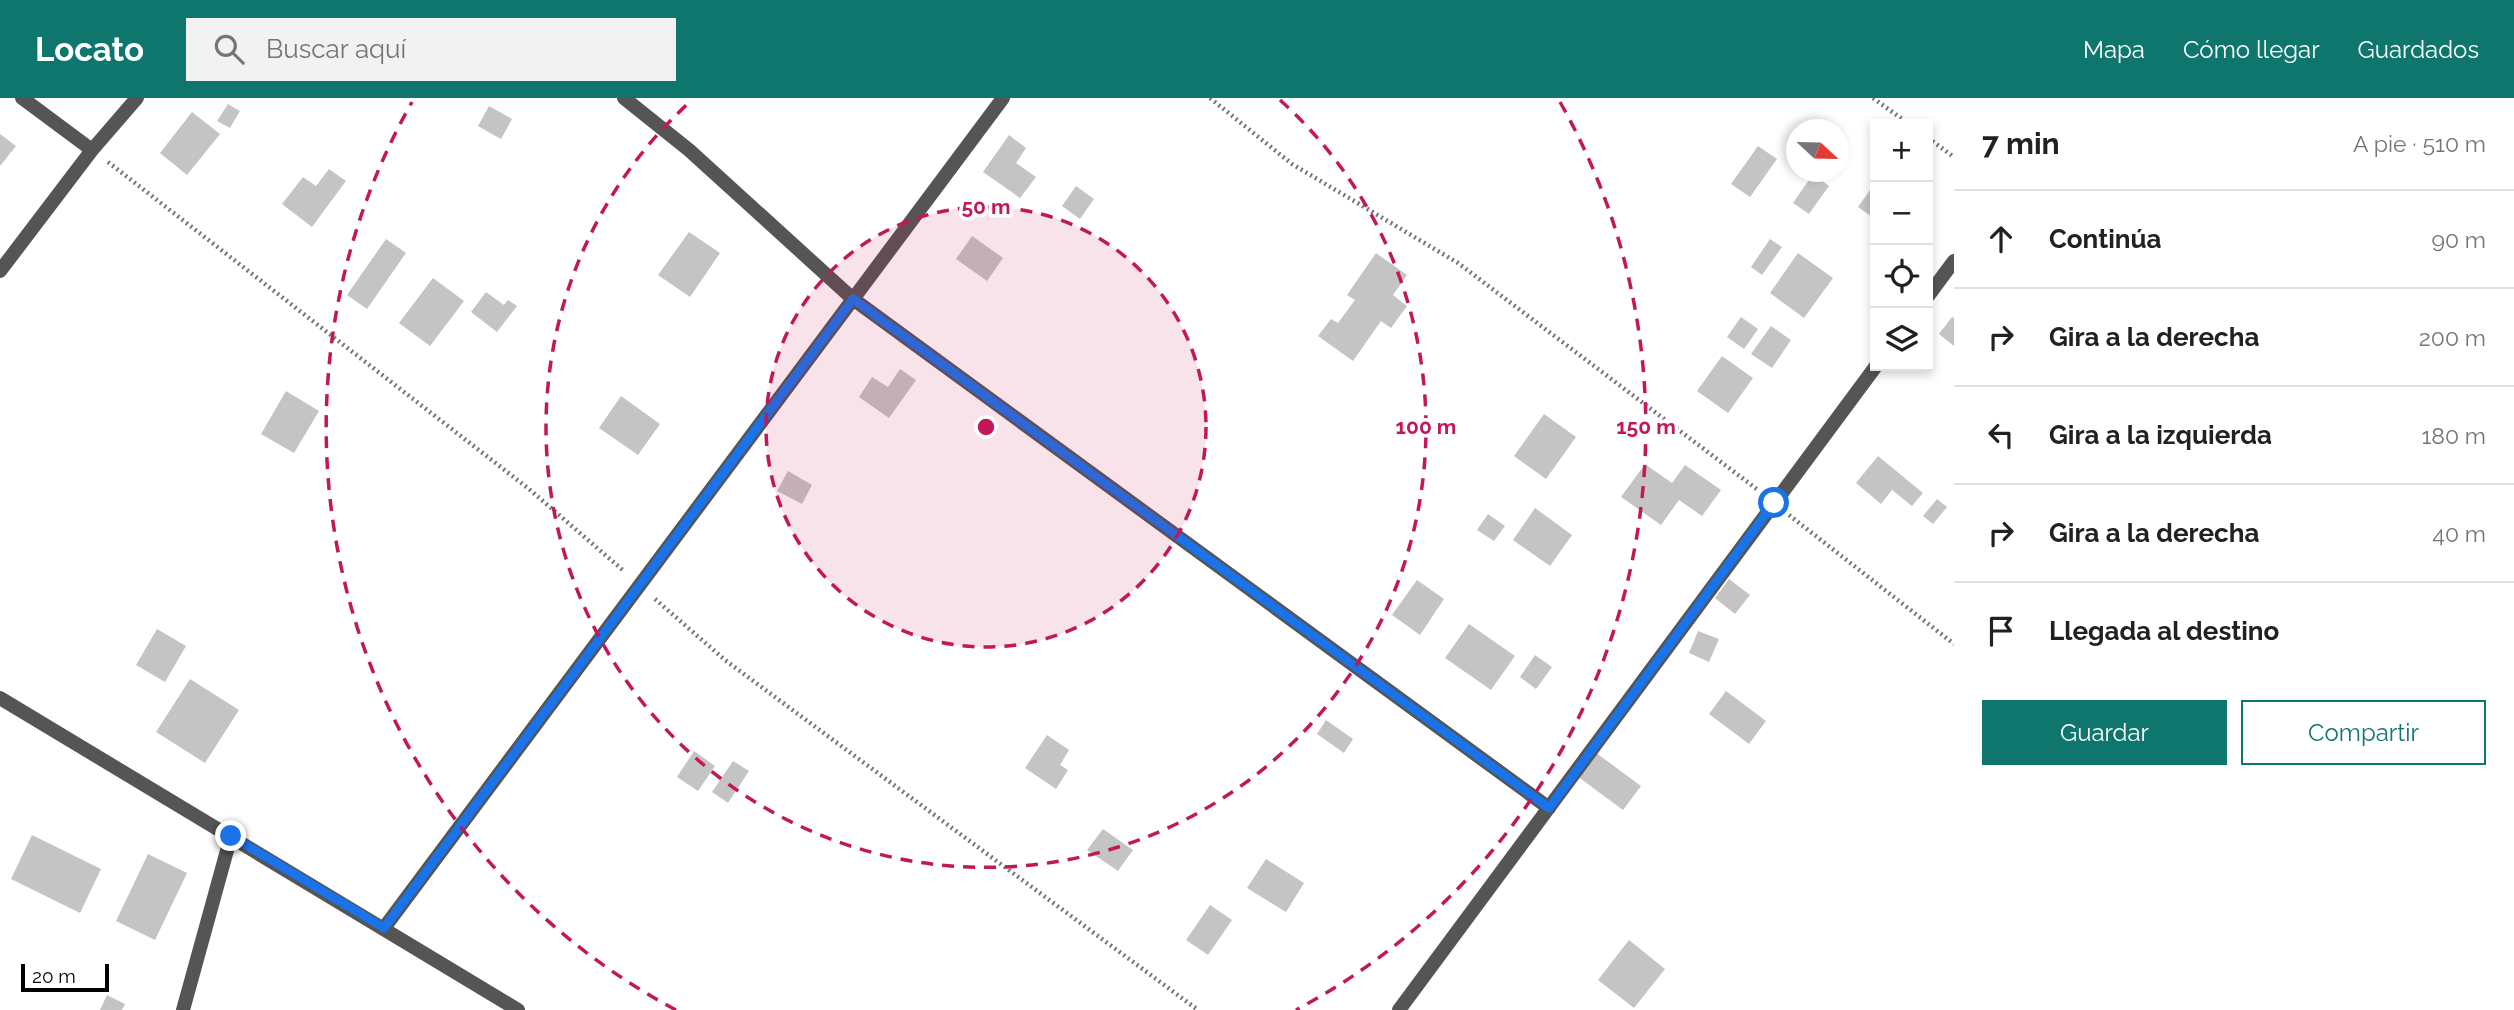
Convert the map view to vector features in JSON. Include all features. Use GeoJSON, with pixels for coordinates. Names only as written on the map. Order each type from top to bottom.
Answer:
{"type":"FeatureCollection","features":[{"type":"Feature","properties":{"kind":"street"},"geometry":{"type":"LineString","coordinates":[[22,98],[92,150]]}},
{"type":"Feature","properties":{"kind":"street"},"geometry":{"type":"LineString","coordinates":[[0,271],[92,150],[137,98]]}},
{"type":"Feature","properties":{"kind":"street"},"geometry":{"type":"LineString","coordinates":[[624,98],[689,150],[853,299],[1549,808]]}},
{"type":"Feature","properties":{"kind":"street"},"geometry":{"type":"LineString","coordinates":[[384,928],[1003,98]]}},
{"type":"Feature","properties":{"kind":"street"},"geometry":{"type":"LineString","coordinates":[[1933,289],[1954,261]]}},
{"type":"Feature","properties":{"kind":"street"},"geometry":{"type":"LineString","coordinates":[[1399,1010],[1872,371]]}},
{"type":"Feature","properties":{"kind":"street"},"geometry":{"type":"LineString","coordinates":[[0,698],[518,1010]]}},
{"type":"Feature","properties":{"kind":"street"},"geometry":{"type":"LineString","coordinates":[[183,1010],[231,836]]}},
{"type":"Feature","properties":{"kind":"path"},"geometry":{"type":"LineString","coordinates":[[1210,98],[1292,164],[1458,264],[1774,503],[1954,644]]}},
{"type":"Feature","properties":{"kind":"path"},"geometry":{"type":"LineString","coordinates":[[1873,98],[1902,119]]}},
{"type":"Feature","properties":{"kind":"path"},"geometry":{"type":"LineString","coordinates":[[1933,142],[1954,157]]}},
{"type":"Feature","properties":{"kind":"building"},"geometry":{"type":"Polygon","coordinates":[[[228,104],[240,111],[230,128],[217,121],[228,104]]]}},
{"type":"Feature","properties":{"kind":"building"},"geometry":{"type":"Polygon","coordinates":[[[489,106],[512,119],[501,139],[478,126],[489,106]]]}},
{"type":"Feature","properties":{"kind":"building"},"geometry":{"type":"Polygon","coordinates":[[[192,112],[220,134],[187,175],[160,153],[192,112]]]}},
{"type":"Feature","properties":{"kind":"building"},"geometry":{"type":"Polygon","coordinates":[[[0,134],[16,146],[0,166],[0,134]]]}},
{"type":"Feature","properties":{"kind":"building"},"geometry":{"type":"Polygon","coordinates":[[[1009,135],[1026,148],[1016,163],[1036,177],[1020,198],[983,172],[1009,135]]]}},
{"type":"Feature","properties":{"kind":"building"},"geometry":{"type":"Polygon","coordinates":[[[1758,146],[1777,159],[1750,197],[1731,184],[1758,146]]]}},
{"type":"Feature","properties":{"kind":"building"},"geometry":{"type":"Polygon","coordinates":[[[329,169],[346,181],[312,227],[282,204],[303,177],[316,186],[329,169]]]}},
{"type":"Feature","properties":{"kind":"building"},"geometry":{"type":"Polygon","coordinates":[[[1807,182],[1824,182],[1829,186],[1809,214],[1793,203],[1807,182]]]}},
{"type":"Feature","properties":{"kind":"building"},"geometry":{"type":"Polygon","coordinates":[[[1076,186],[1094,199],[1080,219],[1062,206],[1076,186]]]}},
{"type":"Feature","properties":{"kind":"building"},"geometry":{"type":"Polygon","coordinates":[[[1870,190],[1870,215],[1858,207],[1870,190]]]}},
{"type":"Feature","properties":{"kind":"building"},"geometry":{"type":"Polygon","coordinates":[[[689,232],[720,253],[690,297],[658,275],[689,232]]]}},
{"type":"Feature","properties":{"kind":"building"},"geometry":{"type":"Polygon","coordinates":[[[972,236],[1003,258],[987,281],[956,259],[972,236]]]}},
{"type":"Feature","properties":{"kind":"building"},"geometry":{"type":"Polygon","coordinates":[[[386,239],[406,253],[367,309],[347,295],[386,239]]]}},
{"type":"Feature","properties":{"kind":"building"},"geometry":{"type":"Polygon","coordinates":[[[1770,239],[1782,247],[1762,275],[1751,267],[1770,239]]]}},
{"type":"Feature","properties":{"kind":"building"},"geometry":{"type":"Polygon","coordinates":[[[1376,253],[1407,275],[1393,295],[1407,306],[1391,328],[1381,321],[1353,361],[1318,336],[1331,319],[1338,323],[1355,300],[1347,295],[1376,253]]]}},
{"type":"Feature","properties":{"kind":"building"},"geometry":{"type":"Polygon","coordinates":[[[1798,253],[1833,278],[1804,318],[1770,293],[1798,253]]]}},
{"type":"Feature","properties":{"kind":"building"},"geometry":{"type":"Polygon","coordinates":[[[433,278],[464,301],[430,346],[399,323],[433,278]]]}},
{"type":"Feature","properties":{"kind":"building"},"geometry":{"type":"Polygon","coordinates":[[[486,292],[504,305],[508,300],[517,306],[497,332],[471,312],[486,292]]]}},
{"type":"Feature","properties":{"kind":"building"},"geometry":{"type":"Polygon","coordinates":[[[1741,317],[1758,329],[1744,349],[1727,337],[1741,317]]]}},
{"type":"Feature","properties":{"kind":"building"},"geometry":{"type":"Polygon","coordinates":[[[1952,317],[1954,318],[1954,346],[1939,334],[1952,317]]]}},
{"type":"Feature","properties":{"kind":"building"},"geometry":{"type":"Polygon","coordinates":[[[1771,326],[1791,340],[1772,368],[1751,354],[1771,326]]]}},
{"type":"Feature","properties":{"kind":"building"},"geometry":{"type":"Polygon","coordinates":[[[1722,356],[1753,378],[1728,413],[1697,391],[1722,356]]]}},
{"type":"Feature","properties":{"kind":"building"},"geometry":{"type":"Polygon","coordinates":[[[900,369],[916,380],[889,418],[859,397],[872,377],[888,387],[900,369]]]}},
{"type":"Feature","properties":{"kind":"building"},"geometry":{"type":"Polygon","coordinates":[[[286,391],[319,411],[294,453],[261,434],[286,391]]]}},
{"type":"Feature","properties":{"kind":"building"},"geometry":{"type":"Polygon","coordinates":[[[621,396],[660,424],[638,455],[599,428],[621,396]]]}},
{"type":"Feature","properties":{"kind":"building"},"geometry":{"type":"Polygon","coordinates":[[[1544,414],[1576,437],[1546,479],[1514,456],[1544,414]]]}},
{"type":"Feature","properties":{"kind":"building"},"geometry":{"type":"Polygon","coordinates":[[[1878,456],[1923,493],[1912,506],[1892,490],[1881,504],[1856,483],[1878,456]]]}},
{"type":"Feature","properties":{"kind":"building"},"geometry":{"type":"Polygon","coordinates":[[[1645,464],[1672,483],[1685,465],[1721,490],[1702,516],[1679,500],[1661,525],[1621,497],[1645,464]]]}},
{"type":"Feature","properties":{"kind":"building"},"geometry":{"type":"Polygon","coordinates":[[[788,471],[812,485],[802,504],[777,491],[788,471]]]}},
{"type":"Feature","properties":{"kind":"building"},"geometry":{"type":"Polygon","coordinates":[[[1937,499],[1947,507],[1933,524],[1923,516],[1937,499]]]}},
{"type":"Feature","properties":{"kind":"building"},"geometry":{"type":"Polygon","coordinates":[[[1535,508],[1572,535],[1550,566],[1513,540],[1535,508]]]}},
{"type":"Feature","properties":{"kind":"building"},"geometry":{"type":"Polygon","coordinates":[[[1488,514],[1505,526],[1494,541],[1477,530],[1488,514]]]}},
{"type":"Feature","properties":{"kind":"building"},"geometry":{"type":"Polygon","coordinates":[[[1729,579],[1750,595],[1735,614],[1715,598],[1729,579]]]}},
{"type":"Feature","properties":{"kind":"building"},"geometry":{"type":"Polygon","coordinates":[[[1417,580],[1444,599],[1420,635],[1392,615],[1417,580]]]}},
{"type":"Feature","properties":{"kind":"building"},"geometry":{"type":"Polygon","coordinates":[[[1469,624],[1515,656],[1491,690],[1445,658],[1469,624]]]}},
{"type":"Feature","properties":{"kind":"building"},"geometry":{"type":"Polygon","coordinates":[[[157,629],[186,646],[165,682],[136,665],[157,629]]]}},
{"type":"Feature","properties":{"kind":"building"},"geometry":{"type":"Polygon","coordinates":[[[1698,631],[1719,639],[1709,662],[1689,653],[1698,631]]]}},
{"type":"Feature","properties":{"kind":"building"},"geometry":{"type":"Polygon","coordinates":[[[1535,655],[1552,667],[1536,689],[1520,677],[1535,655]]]}},
{"type":"Feature","properties":{"kind":"building"},"geometry":{"type":"Polygon","coordinates":[[[190,679],[239,710],[205,763],[156,732],[190,679]]]}},
{"type":"Feature","properties":{"kind":"building"},"geometry":{"type":"Polygon","coordinates":[[[1726,691],[1766,721],[1749,744],[1709,714],[1726,691]]]}},
{"type":"Feature","properties":{"kind":"building"},"geometry":{"type":"Polygon","coordinates":[[[1326,720],[1353,739],[1344,753],[1317,734],[1326,720]]]}},
{"type":"Feature","properties":{"kind":"building"},"geometry":{"type":"Polygon","coordinates":[[[1047,735],[1069,750],[1060,765],[1068,770],[1056,789],[1025,768],[1047,735]]]}},
{"type":"Feature","properties":{"kind":"building"},"geometry":{"type":"Polygon","coordinates":[[[694,751],[715,766],[698,791],[677,777],[694,751]]]}},
{"type":"Feature","properties":{"kind":"building"},"geometry":{"type":"Polygon","coordinates":[[[1595,752],[1641,786],[1623,810],[1577,776],[1595,752]]]}},
{"type":"Feature","properties":{"kind":"building"},"geometry":{"type":"Polygon","coordinates":[[[733,761],[749,771],[728,803],[712,792],[733,761]]]}},
{"type":"Feature","properties":{"kind":"building"},"geometry":{"type":"Polygon","coordinates":[[[1103,829],[1133,850],[1118,871],[1087,850],[1103,829]]]}},
{"type":"Feature","properties":{"kind":"building"},"geometry":{"type":"Polygon","coordinates":[[[32,835],[101,869],[80,913],[11,879],[32,835]]]}},
{"type":"Feature","properties":{"kind":"building"},"geometry":{"type":"Polygon","coordinates":[[[148,854],[187,873],[155,940],[116,921],[148,854]]]}},
{"type":"Feature","properties":{"kind":"building"},"geometry":{"type":"Polygon","coordinates":[[[1266,859],[1304,883],[1286,912],[1247,888],[1266,859]]]}},
{"type":"Feature","properties":{"kind":"building"},"geometry":{"type":"Polygon","coordinates":[[[1210,905],[1232,920],[1208,955],[1186,940],[1210,905]]]}},
{"type":"Feature","properties":{"kind":"building"},"geometry":{"type":"Polygon","coordinates":[[[1629,940],[1665,969],[1634,1008],[1598,980],[1629,940]]]}},
{"type":"Feature","properties":{"kind":"building"},"geometry":{"type":"Polygon","coordinates":[[[107,995],[125,1004],[122,1010],[100,1010],[107,995]]]}},
{"type":"Feature","properties":{"kind":"route"},"geometry":{"type":"LineString","coordinates":[[231,836],[384,928],[853,299],[1549,808],[1774,503]]}}]}
